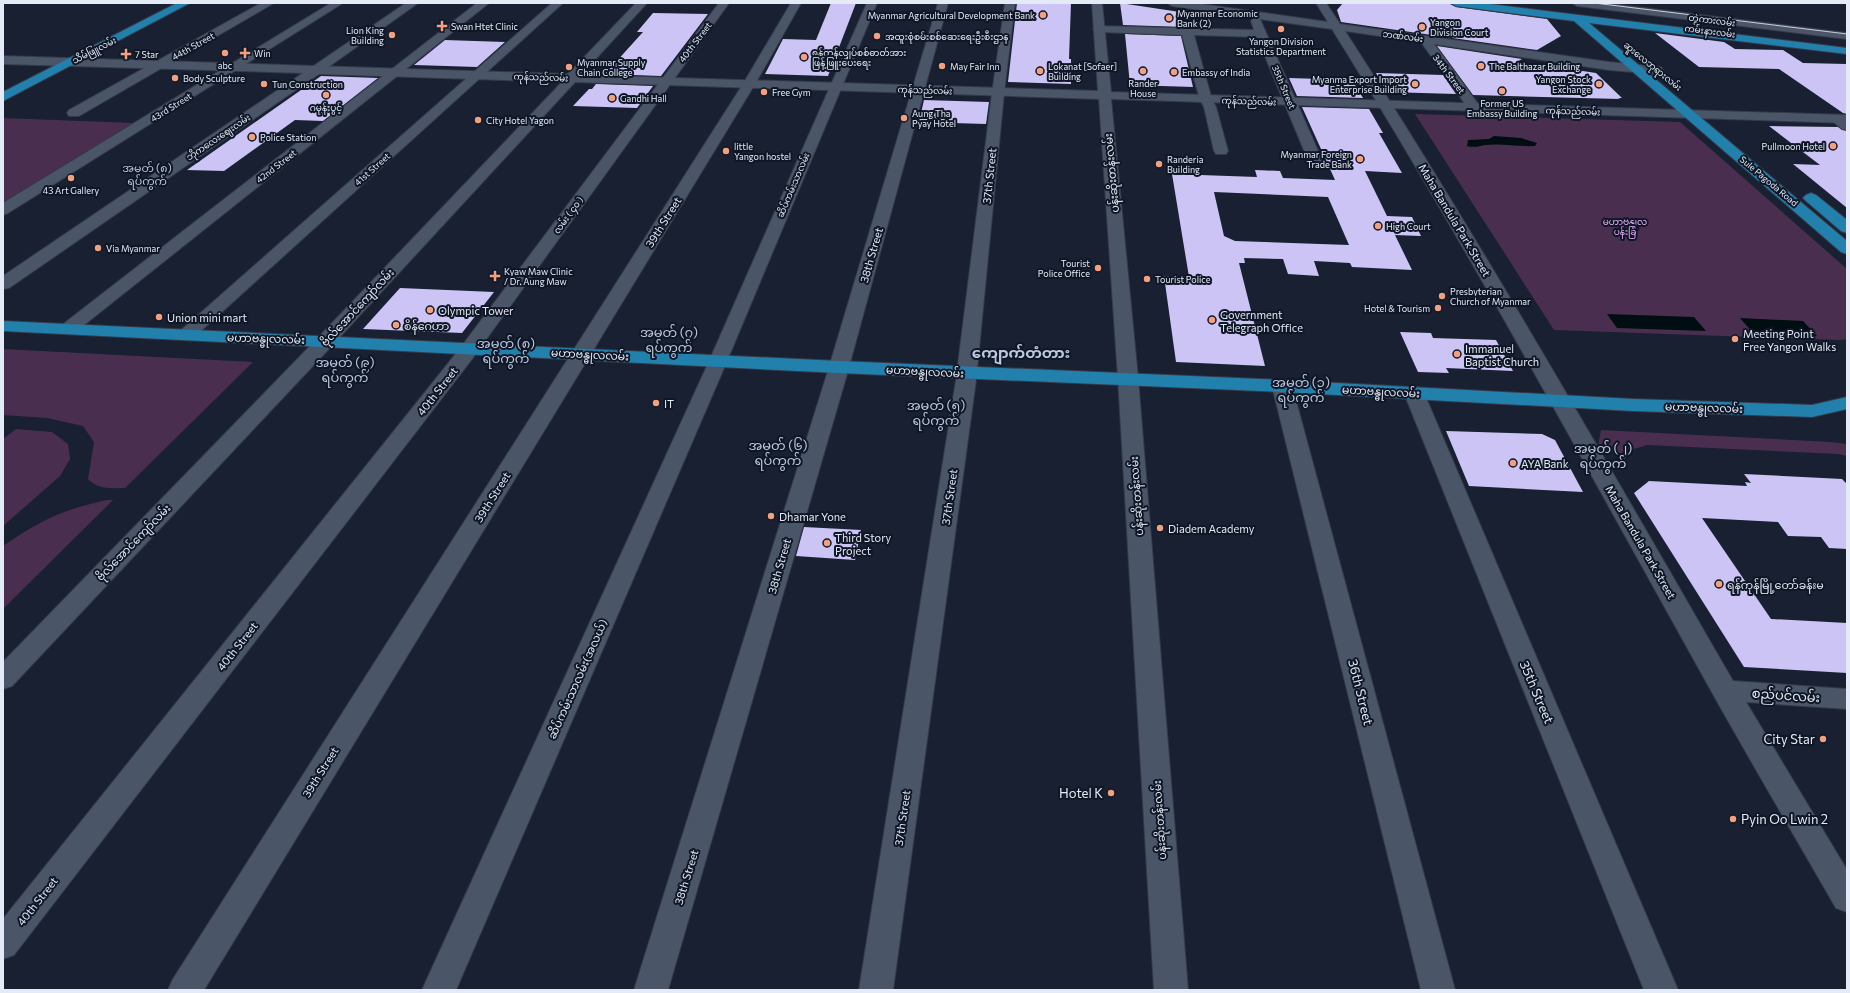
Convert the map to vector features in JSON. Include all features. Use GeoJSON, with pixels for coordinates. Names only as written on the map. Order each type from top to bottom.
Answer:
{"type":"FeatureCollection","features":[{"type":"Feature","properties":{"kind":"main road","name":"သိမ်ဖြူလမ်း"},"geometry":{"type":"LineString","coordinates":[[3,97],[185,3]]}},
{"type":"Feature","properties":{"kind":"main road","name":"ကမ်းနားလမ်း"},"geometry":{"type":"LineString","coordinates":[[1456,3],[1575,16]]}},
{"type":"Feature","properties":{"kind":"main road","name":"ကမ်းနားလမ်း"},"geometry":{"type":"LineString","coordinates":[[1484,3],[1596,19],[1815,46],[1847,52]]}},
{"type":"Feature","properties":{"kind":"main road","name":"ဆူးလေဘုရားလမ်း"},"geometry":{"type":"LineString","coordinates":[[1575,16],[1690,114]]}},
{"type":"Feature","properties":{"kind":"main road","name":"ဆူးလေဘုရားလမ်း"},"geometry":{"type":"LineString","coordinates":[[1596,19],[1660,73]]}},
{"type":"Feature","properties":{"kind":"main road","name":"ကမ်းနားလမ်း"},"geometry":{"type":"LineString","coordinates":[[1815,46],[1847,47]]}},
{"type":"Feature","properties":{"kind":"main road"},"geometry":{"type":"LineString","coordinates":[[1694,100],[1731,131]]}},
{"type":"Feature","properties":{"kind":"main road","name":"Sule Pagoda Road"},"geometry":{"type":"LineString","coordinates":[[1690,114],[1847,249]]}},
{"type":"Feature","properties":{"kind":"main road","name":"Sule Pagoda Road"},"geometry":{"type":"LineString","coordinates":[[1798,187],[1847,228]]}},
{"type":"Feature","properties":{"kind":"main road","name":"မဟာဗန္ဓုလလမ်း"},"geometry":{"type":"LineString","coordinates":[[3,326],[325,341],[467,351],[838,371],[966,376],[1128,378],[1283,390],[1416,397],[1812,411],[1847,403]]}},
{"type":"Feature","properties":{"kind":"street","name":"44th Street"},"geometry":{"type":"LineString","coordinates":[[74,113],[269,3]]}},
{"type":"Feature","properties":{"kind":"street","name":"43rd Street"},"geometry":{"type":"LineString","coordinates":[[3,210],[338,3]]}},
{"type":"Feature","properties":{"kind":"street","name":"ဘိုကလေးဈေးလမ်း"},"geometry":{"type":"LineString","coordinates":[[3,284],[413,3]]}},
{"type":"Feature","properties":{"kind":"street","name":"42nd Street"},"geometry":{"type":"LineString","coordinates":[[68,329],[484,3]]}},
{"type":"Feature","properties":{"kind":"street","name":"41st Street"},"geometry":{"type":"LineString","coordinates":[[186,335],[558,3]]}},
{"type":"Feature","properties":{"kind":"street","name":"ဗိုလ်အောင်ကျော်လမ်း"},"geometry":{"type":"LineString","coordinates":[[3,679],[325,341],[642,3]]}},
{"type":"Feature","properties":{"kind":"street","name":"40th Street"},"geometry":{"type":"LineString","coordinates":[[666,81],[724,3]]}},
{"type":"Feature","properties":{"kind":"street","name":"39th Street"},"geometry":{"type":"LineString","coordinates":[[185,990],[749,84],[796,3]]}},
{"type":"Feature","properties":{"kind":"street","name":"ဆိပ်ကမ်းသာလမ်း"},"geometry":{"type":"LineString","coordinates":[[716,364],[872,3]]}},
{"type":"Feature","properties":{"kind":"street","name":"38th Street"},"geometry":{"type":"LineString","coordinates":[[652,990],[838,371],[943,3]]}},
{"type":"Feature","properties":{"kind":"street","name":"37th Street"},"geometry":{"type":"LineString","coordinates":[[876,990],[966,376],[998,93],[1010,3]]}},
{"type":"Feature","properties":{"kind":"street","name":"ပန်းဆိုးတန်းလမ်း"},"geometry":{"type":"LineString","coordinates":[[1097,3],[1128,378],[1171,990]]}},
{"type":"Feature","properties":{"kind":"street","name":"ဘဏ်လမ်း"},"geometry":{"type":"LineString","coordinates":[[1172,3],[1660,73]]}},
{"type":"Feature","properties":{"kind":"street","name":"Maha Bandula Park Street"},"geometry":{"type":"LineString","coordinates":[[1321,3],[1386,105],[1561,401],[1725,691],[1847,898]]}},
{"type":"Feature","properties":{"kind":"street","name":"တွဲကားလမ်း"},"geometry":{"type":"LineString","coordinates":[[1577,3],[1847,36]]}},
{"type":"Feature","properties":{"kind":"street","name":"35th Street"},"geometry":{"type":"LineString","coordinates":[[1253,15],[1315,160]]}},
{"type":"Feature","properties":{"kind":"street"},"geometry":{"type":"LineString","coordinates":[[1099,29],[1261,34]]}},
{"type":"Feature","properties":{"kind":"street"},"geometry":{"type":"LineString","coordinates":[[1187,32],[1206,100],[1210,107],[1221,151]]}},
{"type":"Feature","properties":{"kind":"street","name":"34th Street"},"geometry":{"type":"LineString","coordinates":[[1424,39],[1474,108]]}},
{"type":"Feature","properties":{"kind":"street","name":"ကုန်သည်လမ်း"},"geometry":{"type":"LineString","coordinates":[[3,60],[1206,100],[1690,114],[1844,121]]}},
{"type":"Feature","properties":{"kind":"street","name":"လမ်း ( ၄၀ )"},"geometry":{"type":"LineString","coordinates":[[467,351],[666,81]]}},
{"type":"Feature","properties":{"kind":"street","name":"40th Street"},"geometry":{"type":"LineString","coordinates":[[3,944],[467,351]]}},
{"type":"Feature","properties":{"kind":"street","name":"ဆိပ်ကမ်းသာလမ်း(အလယ်)"},"geometry":{"type":"LineString","coordinates":[[439,990],[716,364]]}},
{"type":"Feature","properties":{"kind":"street","name":"36th Street"},"geometry":{"type":"LineString","coordinates":[[1283,390],[1438,990]]}},
{"type":"Feature","properties":{"kind":"street","name":"35th Street"},"geometry":{"type":"LineString","coordinates":[[1416,397],[1661,990]]}},
{"type":"Feature","properties":{"kind":"street","name":"စည်ပင်လမ်း"},"geometry":{"type":"LineString","coordinates":[[1725,691],[1847,699]]}},
{"type":"Feature","properties":{"kind":"green space","name":"မဟာဗန္ဓုလ ပန်းခြံ"},"geometry":{"type":"Polygon","coordinates":[[[1415,114],[1680,122],[1847,269],[1847,339],[1840,340],[1554,330],[1415,114]]]}},
{"type":"Feature","properties":{"kind":"green space"},"geometry":{"type":"Polygon","coordinates":[[[3,118],[134,123],[3,203],[3,118]]]}},
{"type":"Feature","properties":{"kind":"green space"},"geometry":{"type":"Polygon","coordinates":[[[3,349],[253,362],[125,488],[110,488],[96,485],[88,479],[94,442],[83,426],[47,418],[3,415],[3,349]]]}},
{"type":"Feature","properties":{"kind":"green space"},"geometry":{"type":"Polygon","coordinates":[[[16,429],[52,432],[68,444],[70,459],[60,476],[3,526],[3,439],[16,429]]]}},
{"type":"Feature","properties":{"kind":"green space"},"geometry":{"type":"Polygon","coordinates":[[[1601,430],[1831,442],[1847,444],[1847,456],[1838,454],[1647,445],[1618,454],[1598,446],[1601,430]]]}},
{"type":"Feature","properties":{"kind":"green space"},"geometry":{"type":"Polygon","coordinates":[[[113,500],[3,609],[3,546],[52,517],[78,507],[113,500]]]}},
{"type":"Feature","properties":{"kind":"shaded area"},"geometry":{"type":"Polygon","coordinates":[[[1494,136],[1521,138],[1537,143],[1535,146],[1498,144],[1475,147],[1467,146],[1468,140],[1489,139],[1494,136]]]}},
{"type":"Feature","properties":{"kind":"shaded area"},"geometry":{"type":"Polygon","coordinates":[[[1607,314],[1694,317],[1706,331],[1617,328],[1607,314]]]}},
{"type":"Feature","properties":{"kind":"shaded area"},"geometry":{"type":"Polygon","coordinates":[[[1740,318],[1803,321],[1817,336],[1753,333],[1740,318]]]}},
{"type":"Feature","properties":{"kind":"building","name":"ရန်ကုန်လျှပ်စစ်ဓာတ်အား ဖြန့်ဖြူးပေးရေး"},"geometry":{"type":"Polygon","coordinates":[[[831,3],[856,3],[828,76],[765,74],[783,39],[816,40],[831,3]]]}},
{"type":"Feature","properties":{"kind":"building"},"geometry":{"type":"Polygon","coordinates":[[[1017,3],[1071,3],[1069,59],[1071,59],[1071,84],[1008,82],[1017,3]]]}},
{"type":"Feature","properties":{"kind":"building"},"geometry":{"type":"Polygon","coordinates":[[[1120,3],[1180,12],[1184,27],[1123,25],[1120,3]]]}},
{"type":"Feature","properties":{"kind":"building","name":"Yangon Division Court"},"geometry":{"type":"Polygon","coordinates":[[[1343,3],[1450,4],[1456,7],[1547,19],[1561,36],[1537,50],[1341,22],[1337,10],[1343,3]]]}},
{"type":"Feature","properties":{"kind":"building"},"geometry":{"type":"Polygon","coordinates":[[[653,13],[708,14],[661,76],[605,74],[643,32],[637,32],[653,13]]]}},
{"type":"Feature","properties":{"kind":"building"},"geometry":{"type":"Polygon","coordinates":[[[1655,33],[1724,42],[1735,49],[1783,50],[1803,63],[1847,64],[1847,114],[1843,113],[1779,69],[1699,67],[1655,33]]]}},
{"type":"Feature","properties":{"kind":"building"},"geometry":{"type":"Polygon","coordinates":[[[1125,34],[1181,36],[1193,87],[1130,85],[1125,34]]]}},
{"type":"Feature","properties":{"kind":"building"},"geometry":{"type":"Polygon","coordinates":[[[445,40],[505,42],[477,67],[414,65],[445,40]]]}},
{"type":"Feature","properties":{"kind":"building"},"geometry":{"type":"Polygon","coordinates":[[[1437,46],[1522,59],[1506,68],[1576,70],[1596,73],[1622,98],[1473,95],[1437,46]]]}},
{"type":"Feature","properties":{"kind":"building","name":"Myanma Export Import Enterprise Building"},"geometry":{"type":"Polygon","coordinates":[[[1376,73],[1443,75],[1456,94],[1387,92],[1376,73]]]}},
{"type":"Feature","properties":{"kind":"building"},"geometry":{"type":"Polygon","coordinates":[[[321,76],[378,78],[323,121],[295,120],[224,171],[187,170],[321,76]]]}},
{"type":"Feature","properties":{"kind":"building"},"geometry":{"type":"Polygon","coordinates":[[[1289,78],[1352,80],[1363,98],[1297,96],[1289,78]]]}},
{"type":"Feature","properties":{"kind":"building","name":"Gandhi Hall"},"geometry":{"type":"Polygon","coordinates":[[[596,84],[653,86],[637,108],[573,106],[589,89],[592,89],[596,84]]]}},
{"type":"Feature","properties":{"kind":"building"},"geometry":{"type":"Polygon","coordinates":[[[924,100],[989,102],[986,124],[919,122],[924,100]]]}},
{"type":"Feature","properties":{"kind":"building"},"geometry":{"type":"Polygon","coordinates":[[[1302,107],[1369,109],[1383,133],[1379,133],[1402,173],[1365,171],[1387,216],[1412,217],[1421,236],[1395,235],[1412,270],[1352,267],[1350,263],[1314,261],[1319,276],[1288,274],[1283,259],[1244,258],[1245,263],[1239,263],[1265,366],[1176,362],[1164,276],[1189,277],[1172,174],[1257,177],[1255,170],[1280,171],[1283,178],[1335,180],[1302,107]],[[1214,192],[1224,236],[1235,241],[1349,245],[1328,197],[1214,192]]]}},
{"type":"Feature","properties":{"kind":"building"},"geometry":{"type":"Polygon","coordinates":[[[1769,126],[1838,127],[1847,131],[1847,208],[1793,164],[1820,165],[1769,126]]]}},
{"type":"Feature","properties":{"kind":"building","name":"Olympic Tower"},"geometry":{"type":"Polygon","coordinates":[[[400,288],[494,292],[462,333],[363,329],[400,288]]]}},
{"type":"Feature","properties":{"kind":"building","name":"Immanuel Baptist Church"},"geometry":{"type":"Polygon","coordinates":[[[1400,332],[1431,333],[1433,338],[1496,340],[1513,371],[1446,368],[1449,373],[1418,372],[1400,332]]]}},
{"type":"Feature","properties":{"kind":"building","name":"AYA Bank"},"geometry":{"type":"Polygon","coordinates":[[[1446,431],[1542,434],[1555,440],[1583,492],[1469,486],[1446,431]]]}},
{"type":"Feature","properties":{"kind":"building","name":"ရန်ကုန်မြို့တော်ခန်းမ"},"geometry":{"type":"Polygon","coordinates":[[[1744,474],[1842,479],[1847,484],[1847,549],[1829,548],[1821,537],[1788,536],[1778,522],[1702,518],[1771,619],[1847,623],[1847,673],[1744,667],[1634,493],[1649,481],[1747,486],[1745,482],[1751,483],[1744,474]]]}},
{"type":"Feature","properties":{"kind":"building","name":"Third Story Project"},"geometry":{"type":"Polygon","coordinates":[[[804,527],[861,530],[855,560],[796,556],[804,527]]]}},
{"type":"Feature","properties":{"kind":"tram line"},"geometry":{"type":"LineString","coordinates":[[1594,3],[1847,34]]}},
{"type":"Feature","properties":{"kind":"place","name":"Myanmar Agricultural Development Bank"},"geometry":{"type":"Point","coordinates":[1043,15]}},
{"type":"Feature","properties":{"kind":"place","name":"Myanmar Economic Bank (2)"},"geometry":{"type":"Point","coordinates":[1169,18]}},
{"type":"Feature","properties":{"kind":"place","name":"Swan Htet Clinic"},"geometry":{"type":"Point","coordinates":[442,26]}},
{"type":"Feature","properties":{"kind":"place","name":"Yangon Division Court"},"geometry":{"type":"Point","coordinates":[1422,27]}},
{"type":"Feature","properties":{"kind":"place","name":"Yangon Division Statistics Department"},"geometry":{"type":"Point","coordinates":[1281,29]}},
{"type":"Feature","properties":{"kind":"place","name":"Lion King Building"},"geometry":{"type":"Point","coordinates":[392,35]}},
{"type":"Feature","properties":{"kind":"place","name":"အထူးစုံစမ်းစစ်ဆေးရေးဦးစီးဌာန"},"geometry":{"type":"Point","coordinates":[877,36]}},
{"type":"Feature","properties":{"kind":"place","name":"abc"},"geometry":{"type":"Point","coordinates":[225,53]}},
{"type":"Feature","properties":{"kind":"place","name":"Win"},"geometry":{"type":"Point","coordinates":[245,53]}},
{"type":"Feature","properties":{"kind":"place","name":"7 Star"},"geometry":{"type":"Point","coordinates":[126,54]}},
{"type":"Feature","properties":{"kind":"place","name":"ရန်ကုန်လျှပ်စစ်ဓာတ်အား ဖြန့်ဖြူးပေးရေး"},"geometry":{"type":"Point","coordinates":[804,57]}},
{"type":"Feature","properties":{"kind":"place","name":"May Fair Inn"},"geometry":{"type":"Point","coordinates":[942,66]}},
{"type":"Feature","properties":{"kind":"place","name":"The Balthazar Building"},"geometry":{"type":"Point","coordinates":[1481,66]}},
{"type":"Feature","properties":{"kind":"place","name":"Myanmar Supply Chain College"},"geometry":{"type":"Point","coordinates":[569,67]}},
{"type":"Feature","properties":{"kind":"place","name":"Lokanat [Sofaer] Building"},"geometry":{"type":"Point","coordinates":[1040,71]}},
{"type":"Feature","properties":{"kind":"place","name":"Rander House"},"geometry":{"type":"Point","coordinates":[1143,71]}},
{"type":"Feature","properties":{"kind":"place","name":"Embassy of India"},"geometry":{"type":"Point","coordinates":[1174,72]}},
{"type":"Feature","properties":{"kind":"place","name":"Body Sculpture"},"geometry":{"type":"Point","coordinates":[175,78]}},
{"type":"Feature","properties":{"kind":"place","name":"Tun Construction"},"geometry":{"type":"Point","coordinates":[264,84]}},
{"type":"Feature","properties":{"kind":"place","name":"Myanma Export Import Enterprise Building"},"geometry":{"type":"Point","coordinates":[1415,84]}},
{"type":"Feature","properties":{"kind":"place","name":"Yangon Stock Exchange"},"geometry":{"type":"Point","coordinates":[1599,84]}},
{"type":"Feature","properties":{"kind":"place","name":"Former US Embassy Building"},"geometry":{"type":"Point","coordinates":[1502,91]}},
{"type":"Feature","properties":{"kind":"place","name":"Free Gym"},"geometry":{"type":"Point","coordinates":[764,92]}},
{"type":"Feature","properties":{"kind":"place","name":"ဂမုန်းပွင့်"},"geometry":{"type":"Point","coordinates":[326,95]}},
{"type":"Feature","properties":{"kind":"place","name":"Gandhi Hall"},"geometry":{"type":"Point","coordinates":[612,98]}},
{"type":"Feature","properties":{"kind":"place","name":"Aung Tha Pyay Hotel"},"geometry":{"type":"Point","coordinates":[904,118]}},
{"type":"Feature","properties":{"kind":"place","name":"City Hotel Yagon"},"geometry":{"type":"Point","coordinates":[478,120]}},
{"type":"Feature","properties":{"kind":"place","name":"Police Station"},"geometry":{"type":"Point","coordinates":[252,137]}},
{"type":"Feature","properties":{"kind":"place","name":"Pullmoon Hotel"},"geometry":{"type":"Point","coordinates":[1833,146]}},
{"type":"Feature","properties":{"kind":"place","name":"little Yangon hostel"},"geometry":{"type":"Point","coordinates":[726,151]}},
{"type":"Feature","properties":{"kind":"place","name":"Myanmar Foreign Trade Bank"},"geometry":{"type":"Point","coordinates":[1360,159]}},
{"type":"Feature","properties":{"kind":"place","name":"Randeria Building"},"geometry":{"type":"Point","coordinates":[1159,164]}},
{"type":"Feature","properties":{"kind":"place","name":"43 Art Gallery"},"geometry":{"type":"Point","coordinates":[71,178]}},
{"type":"Feature","properties":{"kind":"place","name":"High Court"},"geometry":{"type":"Point","coordinates":[1378,226]}},
{"type":"Feature","properties":{"kind":"place","name":"Via Myanmar"},"geometry":{"type":"Point","coordinates":[98,248]}},
{"type":"Feature","properties":{"kind":"place","name":"Tourist Police Office"},"geometry":{"type":"Point","coordinates":[1098,268]}},
{"type":"Feature","properties":{"kind":"place","name":"Kyaw Maw Clinic / Dr. Aung Maw"},"geometry":{"type":"Point","coordinates":[495,276]}},
{"type":"Feature","properties":{"kind":"place","name":"Tourist Police"},"geometry":{"type":"Point","coordinates":[1147,279]}},
{"type":"Feature","properties":{"kind":"place","name":"Presbyterian Church of Myanmar"},"geometry":{"type":"Point","coordinates":[1442,296]}},
{"type":"Feature","properties":{"kind":"place","name":"Hotel & Tourism"},"geometry":{"type":"Point","coordinates":[1438,308]}},
{"type":"Feature","properties":{"kind":"place","name":"Olympic Tower"},"geometry":{"type":"Point","coordinates":[430,310]}},
{"type":"Feature","properties":{"kind":"place","name":"Union mini mart"},"geometry":{"type":"Point","coordinates":[159,317]}},
{"type":"Feature","properties":{"kind":"place","name":"Government Telegraph Office"},"geometry":{"type":"Point","coordinates":[1212,320]}},
{"type":"Feature","properties":{"kind":"place","name":"စိန်ဂေဟာ"},"geometry":{"type":"Point","coordinates":[396,325]}},
{"type":"Feature","properties":{"kind":"place","name":"Meeting Point Free Yangon Walks"},"geometry":{"type":"Point","coordinates":[1735,339]}},
{"type":"Feature","properties":{"kind":"place","name":"Immanuel Baptist Church"},"geometry":{"type":"Point","coordinates":[1457,354]}},
{"type":"Feature","properties":{"kind":"place","name":"IT"},"geometry":{"type":"Point","coordinates":[656,403]}},
{"type":"Feature","properties":{"kind":"place","name":"AYA Bank"},"geometry":{"type":"Point","coordinates":[1513,463]}},
{"type":"Feature","properties":{"kind":"place","name":"Dhamar Yone"},"geometry":{"type":"Point","coordinates":[771,516]}},
{"type":"Feature","properties":{"kind":"place","name":"Diadem Academy"},"geometry":{"type":"Point","coordinates":[1160,528]}},
{"type":"Feature","properties":{"kind":"place","name":"Third Story Project"},"geometry":{"type":"Point","coordinates":[827,543]}},
{"type":"Feature","properties":{"kind":"place","name":"ရန်ကုန်မြို့တော်ခန်းမ"},"geometry":{"type":"Point","coordinates":[1719,584]}},
{"type":"Feature","properties":{"kind":"place","name":"City Star"},"geometry":{"type":"Point","coordinates":[1823,739]}},
{"type":"Feature","properties":{"kind":"place","name":"Hotel K"},"geometry":{"type":"Point","coordinates":[1111,793]}},
{"type":"Feature","properties":{"kind":"place","name":"Pyin Oo Lwin 2"},"geometry":{"type":"Point","coordinates":[1733,819]}},
{"type":"Feature","properties":{"kind":"district","name":"အမှတ် (၈) ရပ်ကွက်"},"geometry":{"type":"Point","coordinates":[147,173]}},
{"type":"Feature","properties":{"kind":"district","name":"အမှတ် (၇) ရပ်ကွက်"},"geometry":{"type":"Point","coordinates":[669,340]}},
{"type":"Feature","properties":{"kind":"district","name":"အမှတ် (၈) ရပ်ကွက်"},"geometry":{"type":"Point","coordinates":[506,350]}},
{"type":"Feature","properties":{"kind":"district","name":"ကျောက်တံတား"},"geometry":{"type":"Point","coordinates":[1021,352]}},
{"type":"Feature","properties":{"kind":"district","name":"အမှတ် (၉) ရပ်ကွက်"},"geometry":{"type":"Point","coordinates":[345,370]}},
{"type":"Feature","properties":{"kind":"district","name":"အမှတ် (၃) ရပ်ကွက်"},"geometry":{"type":"Point","coordinates":[1301,390]}},
{"type":"Feature","properties":{"kind":"district","name":"အမှတ် (၅) ရပ်ကွက်"},"geometry":{"type":"Point","coordinates":[936,412]}},
{"type":"Feature","properties":{"kind":"district","name":"အမှတ် (၆) ရပ်ကွက်"},"geometry":{"type":"Point","coordinates":[778,452]}},
{"type":"Feature","properties":{"kind":"district","name":"အမှတ် (၂) ရပ်ကွက်"},"geometry":{"type":"Point","coordinates":[1603,456]}}]}
